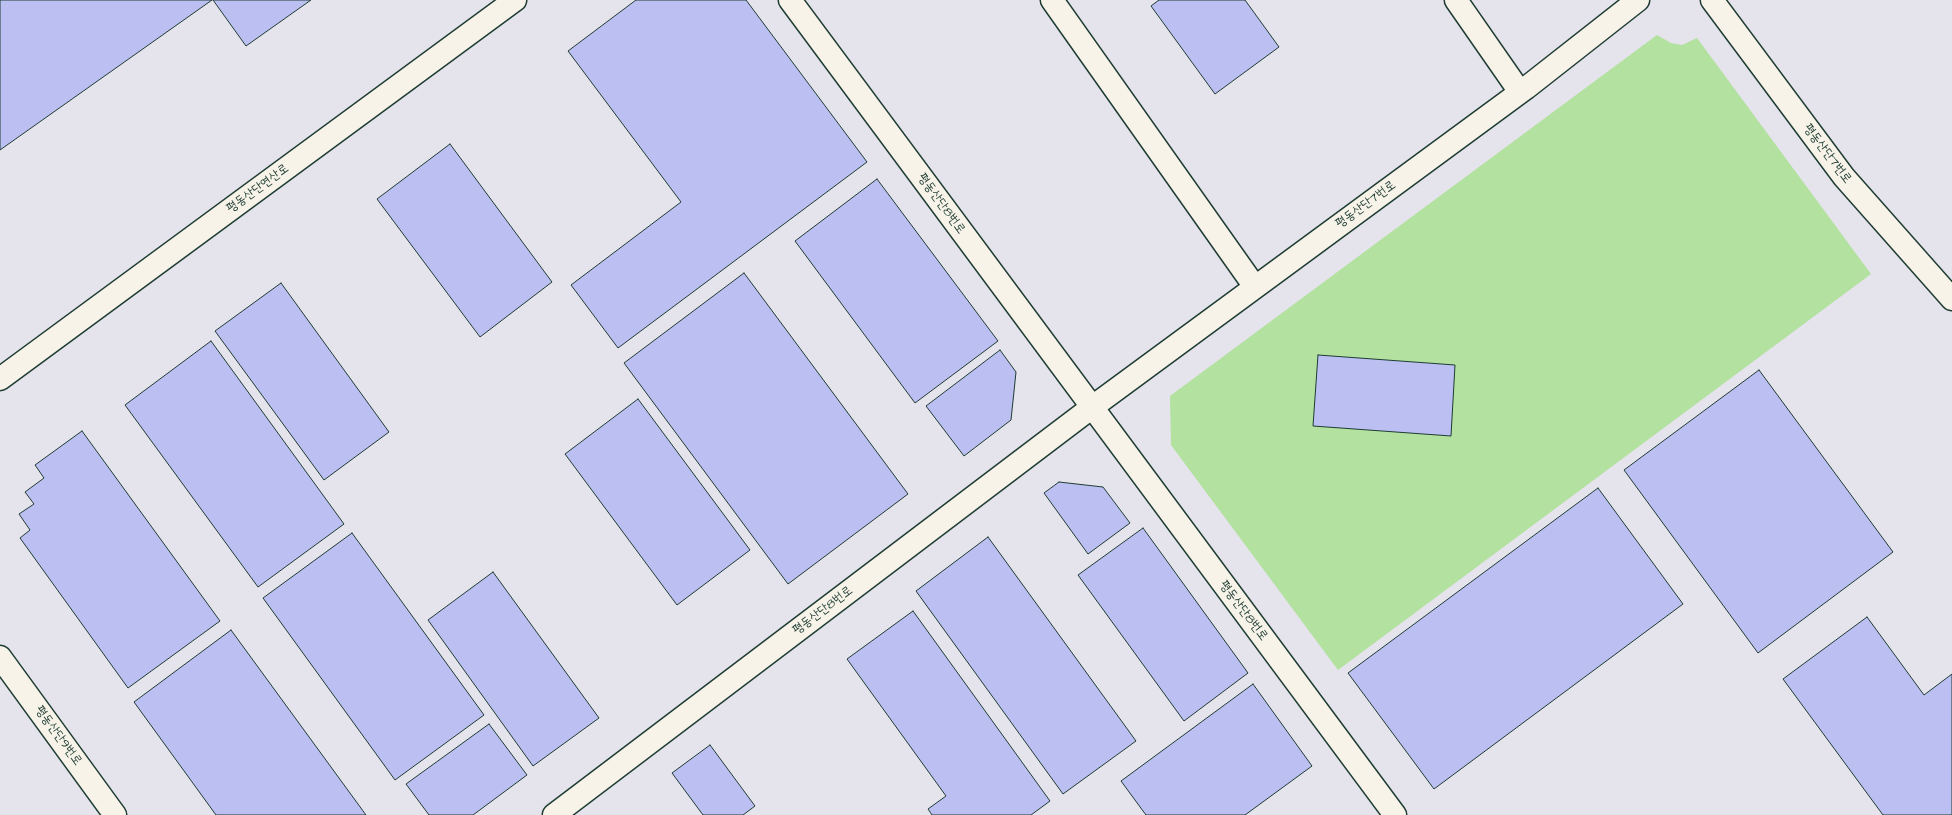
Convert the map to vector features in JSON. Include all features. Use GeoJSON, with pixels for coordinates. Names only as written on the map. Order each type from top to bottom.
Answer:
{"type":"FeatureCollection","features":[{"type":"Feature","properties":{"kind":"street","name":"평동산단연산로"},"geometry":{"type":"LineString","coordinates":[[0,379],[515,0]]}},
{"type":"Feature","properties":{"kind":"street","name":"평동산단8번로"},"geometry":{"type":"LineString","coordinates":[[790,0],[1091,408],[1395,815]]}},
{"type":"Feature","properties":{"kind":"street"},"geometry":{"type":"LineString","coordinates":[[1052,0],[1255,287]]}},
{"type":"Feature","properties":{"kind":"street"},"geometry":{"type":"LineString","coordinates":[[1456,0],[1520,92]]}},
{"type":"Feature","properties":{"kind":"street","name":"평동산단7번로"},"geometry":{"type":"LineString","coordinates":[[1091,408],[1520,92],[1638,0]]}},
{"type":"Feature","properties":{"kind":"street","name":"평동산단7번로"},"geometry":{"type":"LineString","coordinates":[[1712,0],[1844,177],[1952,299]]}},
{"type":"Feature","properties":{"kind":"street","name":"평동산단8번로"},"geometry":{"type":"LineString","coordinates":[[554,815],[1091,408]]}},
{"type":"Feature","properties":{"kind":"street","name":"평동산단9번로"},"geometry":{"type":"LineString","coordinates":[[0,657],[115,815]]}},
{"type":"Feature","properties":{"kind":"shaded area"},"geometry":{"type":"Polygon","coordinates":[[[0,0],[1952,0],[1952,815],[0,815],[0,0]]]}},
{"type":"Feature","properties":{"kind":"green space"},"geometry":{"type":"Polygon","coordinates":[[[1657,35],[1671,43],[1682,45],[1697,38],[1871,274],[1338,670],[1171,445],[1170,396],[1657,35]]]}},
{"type":"Feature","properties":{"kind":"building"},"geometry":{"type":"Polygon","coordinates":[[[0,0],[212,0],[0,150],[0,0]]]}},
{"type":"Feature","properties":{"kind":"building"},"geometry":{"type":"Polygon","coordinates":[[[213,0],[311,0],[246,46],[213,0]]]}},
{"type":"Feature","properties":{"kind":"building"},"geometry":{"type":"Polygon","coordinates":[[[636,0],[746,0],[867,162],[618,348],[571,285],[681,202],[568,51],[636,0]]]}},
{"type":"Feature","properties":{"kind":"building"},"geometry":{"type":"Polygon","coordinates":[[[1159,0],[1245,0],[1279,47],[1215,94],[1151,6],[1159,0]]]}},
{"type":"Feature","properties":{"kind":"building"},"geometry":{"type":"Polygon","coordinates":[[[450,144],[552,282],[480,337],[377,199],[450,144]]]}},
{"type":"Feature","properties":{"kind":"building"},"geometry":{"type":"Polygon","coordinates":[[[877,179],[998,341],[915,403],[795,241],[877,179]]]}},
{"type":"Feature","properties":{"kind":"building"},"geometry":{"type":"Polygon","coordinates":[[[744,273],[908,494],[788,584],[624,363],[744,273]]]}},
{"type":"Feature","properties":{"kind":"building"},"geometry":{"type":"Polygon","coordinates":[[[281,283],[389,432],[324,480],[215,331],[281,283]]]}},
{"type":"Feature","properties":{"kind":"building"},"geometry":{"type":"Polygon","coordinates":[[[211,341],[344,524],[258,587],[125,405],[211,341]]]}},
{"type":"Feature","properties":{"kind":"building"},"geometry":{"type":"Polygon","coordinates":[[[1000,350],[1016,372],[1011,420],[964,456],[926,406],[1000,350]]]}},
{"type":"Feature","properties":{"kind":"building"},"geometry":{"type":"Polygon","coordinates":[[[1318,355],[1455,365],[1451,436],[1313,426],[1318,355]]]}},
{"type":"Feature","properties":{"kind":"building"},"geometry":{"type":"Polygon","coordinates":[[[1759,370],[1893,552],[1758,653],[1624,470],[1759,370]]]}},
{"type":"Feature","properties":{"kind":"building"},"geometry":{"type":"Polygon","coordinates":[[[638,399],[750,550],[677,605],[565,454],[638,399]]]}},
{"type":"Feature","properties":{"kind":"building"},"geometry":{"type":"Polygon","coordinates":[[[82,431],[220,621],[128,688],[20,538],[30,530],[19,514],[34,504],[25,492],[44,478],[35,465],[82,431]]]}},
{"type":"Feature","properties":{"kind":"building"},"geometry":{"type":"Polygon","coordinates":[[[1059,482],[1103,487],[1130,523],[1088,554],[1044,493],[1059,482]]]}},
{"type":"Feature","properties":{"kind":"building"},"geometry":{"type":"Polygon","coordinates":[[[1598,488],[1683,604],[1434,789],[1348,673],[1598,488]]]}},
{"type":"Feature","properties":{"kind":"building"},"geometry":{"type":"Polygon","coordinates":[[[1143,528],[1248,673],[1184,721],[1078,575],[1143,528]]]}},
{"type":"Feature","properties":{"kind":"building"},"geometry":{"type":"Polygon","coordinates":[[[352,533],[484,715],[395,780],[263,598],[352,533]]]}},
{"type":"Feature","properties":{"kind":"building"},"geometry":{"type":"Polygon","coordinates":[[[988,537],[1136,741],[1063,794],[916,591],[988,537]]]}},
{"type":"Feature","properties":{"kind":"building"},"geometry":{"type":"Polygon","coordinates":[[[493,572],[599,718],[533,766],[428,620],[493,572]]]}},
{"type":"Feature","properties":{"kind":"building"},"geometry":{"type":"Polygon","coordinates":[[[913,611],[1050,801],[1031,815],[932,815],[928,809],[946,796],[847,659],[913,611]]]}},
{"type":"Feature","properties":{"kind":"building"},"geometry":{"type":"Polygon","coordinates":[[[1867,617],[1924,695],[1952,674],[1952,815],[1883,815],[1783,679],[1867,617]]]}},
{"type":"Feature","properties":{"kind":"building"},"geometry":{"type":"Polygon","coordinates":[[[231,630],[366,815],[216,815],[134,702],[231,630]]]}},
{"type":"Feature","properties":{"kind":"building"},"geometry":{"type":"Polygon","coordinates":[[[1253,684],[1312,766],[1245,815],[1146,815],[1121,781],[1253,684]]]}},
{"type":"Feature","properties":{"kind":"building"},"geometry":{"type":"Polygon","coordinates":[[[489,724],[527,775],[473,815],[429,815],[406,784],[489,724]]]}},
{"type":"Feature","properties":{"kind":"building"},"geometry":{"type":"Polygon","coordinates":[[[710,745],[755,806],[743,815],[703,815],[672,773],[710,745]]]}}]}
